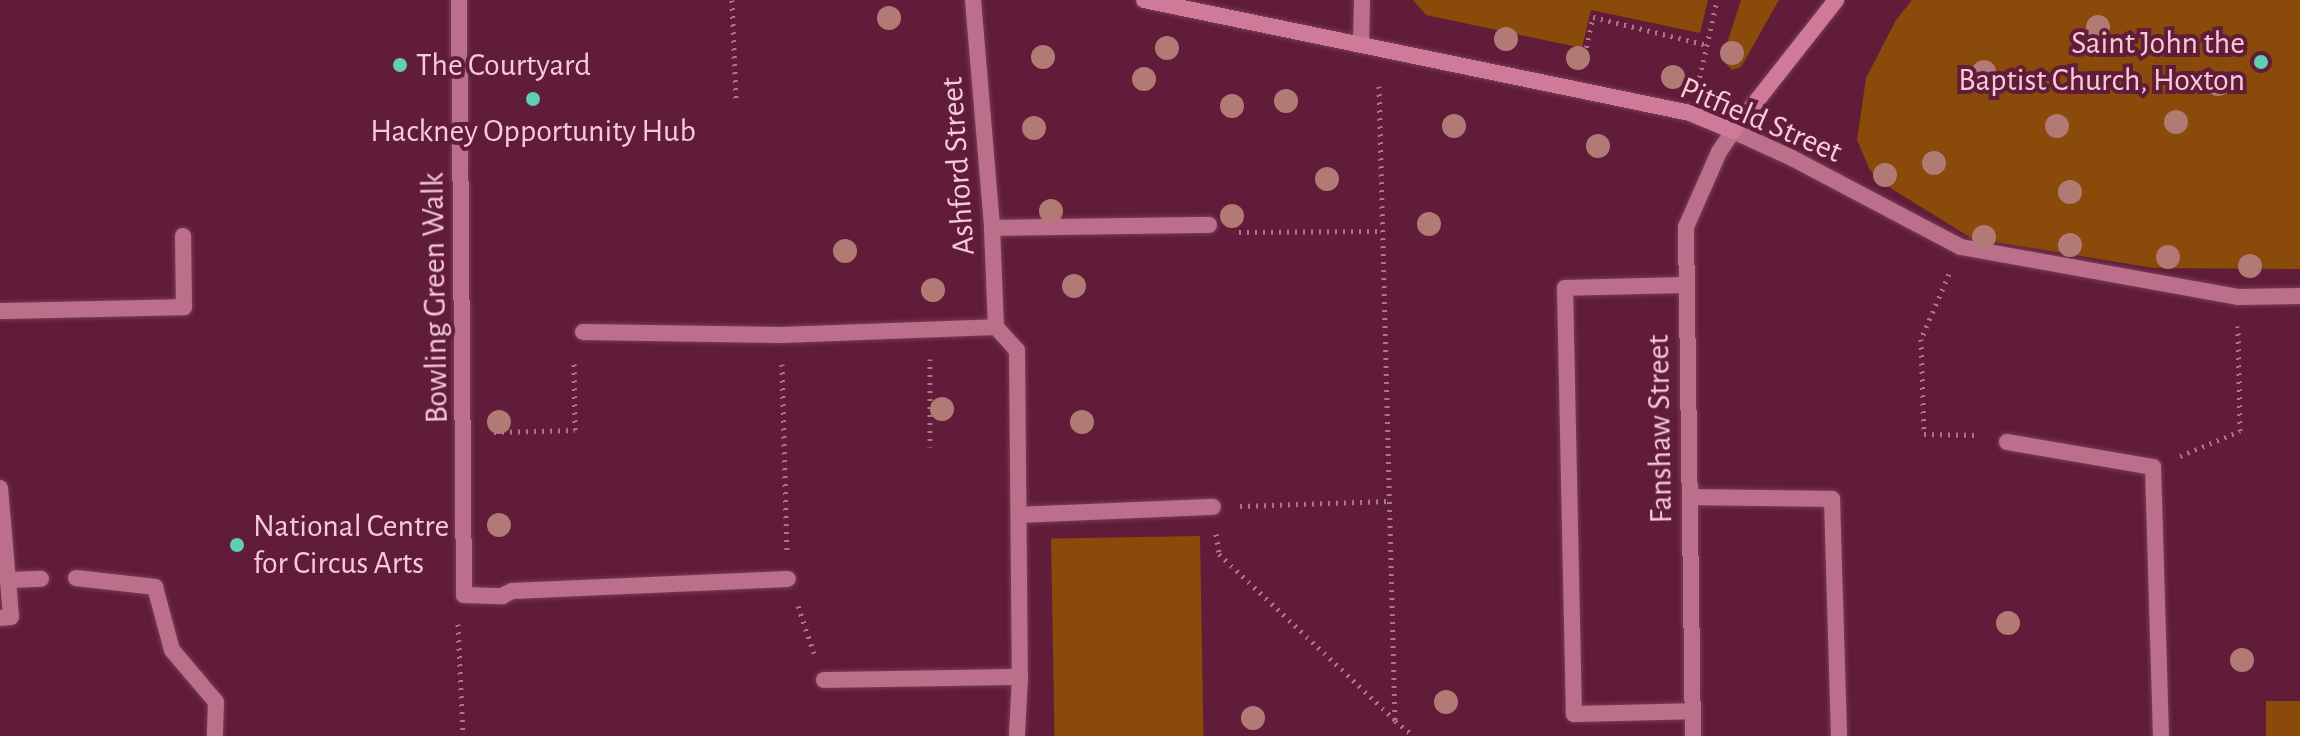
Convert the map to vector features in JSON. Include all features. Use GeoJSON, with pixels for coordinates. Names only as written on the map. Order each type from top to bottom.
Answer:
{"type":"FeatureCollection","features":[{"type":"Feature","properties":{"kind":"street","name":"Bowling Green Walk"},"geometry":{"type":"LineString","coordinates":[[459,0],[464,595]]}},
{"type":"Feature","properties":{"kind":"street","name":"Ashford Street"},"geometry":{"type":"LineString","coordinates":[[973,0],[992,228],[996,327]]}},
{"type":"Feature","properties":{"kind":"street","name":"Pitfield Street"},"geometry":{"type":"LineString","coordinates":[[1144,0],[1690,113],[1792,158],[1961,247],[2238,297],[2300,296]]}},
{"type":"Feature","properties":{"kind":"street"},"geometry":{"type":"LineString","coordinates":[[1361,45],[1362,0]]}},
{"type":"Feature","properties":{"kind":"street"},"geometry":{"type":"LineString","coordinates":[[1733,131],[1836,0]]}},
{"type":"Feature","properties":{"kind":"street","name":"Fanshaw Street"},"geometry":{"type":"LineString","coordinates":[[1693,736],[1686,227],[1719,152],[1733,131]]}},
{"type":"Feature","properties":{"kind":"street"},"geometry":{"type":"LineString","coordinates":[[992,228],[1209,225]]}},
{"type":"Feature","properties":{"kind":"street"},"geometry":{"type":"LineString","coordinates":[[0,311],[184,307],[183,236]]}},
{"type":"Feature","properties":{"kind":"street"},"geometry":{"type":"LineString","coordinates":[[1685,285],[1565,288],[1565,304],[1574,714],[1693,711]]}},
{"type":"Feature","properties":{"kind":"street"},"geometry":{"type":"LineString","coordinates":[[583,332],[781,335],[996,327],[1017,350],[1020,677],[1017,735]]}},
{"type":"Feature","properties":{"kind":"street"},"geometry":{"type":"LineString","coordinates":[[2007,442],[2153,467],[2161,736]]}},
{"type":"Feature","properties":{"kind":"street"},"geometry":{"type":"LineString","coordinates":[[0,488],[11,617],[0,618]]}},
{"type":"Feature","properties":{"kind":"street"},"geometry":{"type":"LineString","coordinates":[[1691,497],[1832,499],[1839,736]]}},
{"type":"Feature","properties":{"kind":"street"},"geometry":{"type":"LineString","coordinates":[[1019,515],[1213,507]]}},
{"type":"Feature","properties":{"kind":"street"},"geometry":{"type":"LineString","coordinates":[[76,578],[155,587],[172,650],[216,702],[215,736]]}},
{"type":"Feature","properties":{"kind":"street"},"geometry":{"type":"LineString","coordinates":[[8,580],[41,579]]}},
{"type":"Feature","properties":{"kind":"street"},"geometry":{"type":"LineString","coordinates":[[464,595],[502,596],[512,591],[788,579]]}},
{"type":"Feature","properties":{"kind":"street"},"geometry":{"type":"LineString","coordinates":[[824,680],[1020,677]]}},
{"type":"Feature","properties":{"kind":"path"},"geometry":{"type":"LineString","coordinates":[[732,0],[736,100]]}},
{"type":"Feature","properties":{"kind":"path"},"geometry":{"type":"LineString","coordinates":[[1697,88],[1717,0]]}},
{"type":"Feature","properties":{"kind":"path"},"geometry":{"type":"LineString","coordinates":[[1583,64],[1593,17],[1707,45]]}},
{"type":"Feature","properties":{"kind":"path"},"geometry":{"type":"LineString","coordinates":[[1379,86],[1395,721]]}},
{"type":"Feature","properties":{"kind":"path"},"geometry":{"type":"LineString","coordinates":[[1209,225],[1220,233],[1382,231]]}},
{"type":"Feature","properties":{"kind":"path"},"geometry":{"type":"LineString","coordinates":[[1961,247],[1921,339],[1924,434],[1973,433],[2007,442]]}},
{"type":"Feature","properties":{"kind":"path"},"geometry":{"type":"LineString","coordinates":[[2153,467],[2240,431],[2238,297]]}},
{"type":"Feature","properties":{"kind":"path"},"geometry":{"type":"LineString","coordinates":[[930,330],[930,447]]}},
{"type":"Feature","properties":{"kind":"path"},"geometry":{"type":"LineString","coordinates":[[465,432],[575,430],[573,334],[583,332]]}},
{"type":"Feature","properties":{"kind":"path"},"geometry":{"type":"LineString","coordinates":[[781,335],[788,579],[824,680]]}},
{"type":"Feature","properties":{"kind":"path"},"geometry":{"type":"LineString","coordinates":[[1389,501],[1213,507],[1219,554],[1414,736]]}},
{"type":"Feature","properties":{"kind":"path"},"geometry":{"type":"LineString","coordinates":[[463,736],[458,616],[464,595]]}},
{"type":"Feature","properties":{"kind":"shaded area"},"geometry":{"type":"Polygon","coordinates":[[[1413,0],[1708,0],[1700,33],[1591,10],[1582,48],[1426,15],[1413,0]]]}},
{"type":"Feature","properties":{"kind":"shaded area"},"geometry":{"type":"Polygon","coordinates":[[[1741,0],[1779,0],[1741,67],[1732,70],[1722,59],[1741,0]]]}},
{"type":"Feature","properties":{"kind":"shaded area"},"geometry":{"type":"Polygon","coordinates":[[[1912,0],[2300,0],[2300,269],[2153,268],[1971,238],[1892,189],[1870,170],[1857,140],[1866,78],[1896,20],[1912,0]]]}},
{"type":"Feature","properties":{"kind":"shaded area"},"geometry":{"type":"Polygon","coordinates":[[[1200,536],[1203,736],[1054,736],[1051,539],[1200,536]]]}},
{"type":"Feature","properties":{"kind":"shaded area"},"geometry":{"type":"Polygon","coordinates":[[[2266,701],[2300,701],[2300,736],[2266,736],[2266,701]]]}},
{"type":"Feature","properties":{"kind":"place","name":"Saint John the Baptist Church, Hoxton"},"geometry":{"type":"Point","coordinates":[2261,62]}},
{"type":"Feature","properties":{"kind":"place","name":"The Courtyard"},"geometry":{"type":"Point","coordinates":[400,65]}},
{"type":"Feature","properties":{"kind":"place","name":"Hackney Opportunity Hub"},"geometry":{"type":"Point","coordinates":[533,99]}},
{"type":"Feature","properties":{"kind":"place","name":"National Centre for Circus Arts"},"geometry":{"type":"Point","coordinates":[237,545]}}]}
